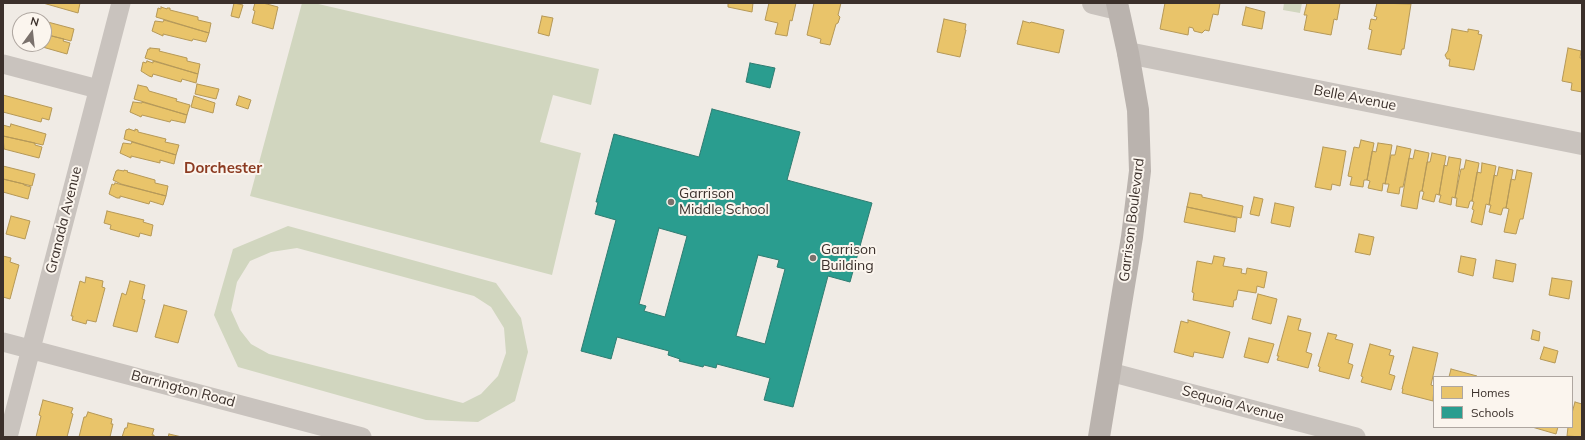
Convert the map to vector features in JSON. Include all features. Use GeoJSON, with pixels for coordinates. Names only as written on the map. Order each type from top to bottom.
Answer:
{"type":"FeatureCollection","features":[{"type":"Feature","properties":{"kind":"main road","name":"Garrison Boulevard"},"geometry":{"type":"LineString","coordinates":[[1099,437],[1132,237],[1140,171],[1138,110],[1118,6]]}},
{"type":"Feature","properties":{"kind":"street","name":"Granada Avenue"},"geometry":{"type":"LineString","coordinates":[[8,437],[121,3]]}},
{"type":"Feature","properties":{"kind":"street"},"geometry":{"type":"LineString","coordinates":[[1093,3],[1118,6]]}},
{"type":"Feature","properties":{"kind":"street","name":"Belle Avenue"},"geometry":{"type":"LineString","coordinates":[[1128,53],[1582,144]]}},
{"type":"Feature","properties":{"kind":"street"},"geometry":{"type":"LineString","coordinates":[[3,64],[98,89]]}},
{"type":"Feature","properties":{"kind":"street","name":"Barrington Road"},"geometry":{"type":"LineString","coordinates":[[3,342],[362,437]]}},
{"type":"Feature","properties":{"kind":"street","name":"Sequoia Avenue"},"geometry":{"type":"LineString","coordinates":[[1110,372],[1356,437]]}},
{"type":"Feature","properties":{"kind":"green space"},"geometry":{"type":"Polygon","coordinates":[[[302,3],[314,3],[599,69],[591,105],[553,95],[540,142],[581,153],[552,275],[250,196],[302,3]]]}},
{"type":"Feature","properties":{"kind":"green space"},"geometry":{"type":"Polygon","coordinates":[[[1284,3],[1302,3],[1300,13],[1283,10],[1284,3]]]}},
{"type":"Feature","properties":{"kind":"green space"},"geometry":{"type":"Polygon","coordinates":[[[288,226],[496,283],[521,318],[528,352],[515,401],[478,422],[426,420],[238,367],[214,315],[233,249],[288,226]],[[297,248],[271,252],[250,261],[237,282],[231,310],[240,330],[251,344],[269,354],[463,403],[481,394],[498,376],[506,353],[504,328],[491,307],[474,296],[297,248]]]}},
{"type":"Feature","properties":{"kind":"building: Homes"},"geometry":{"type":"Polygon","coordinates":[[[43,3],[80,3],[78,13],[43,3]]]}},
{"type":"Feature","properties":{"kind":"building: Homes"},"geometry":{"type":"Polygon","coordinates":[[[234,3],[243,5],[239,18],[231,16],[234,3]]]}},
{"type":"Feature","properties":{"kind":"building: Homes"},"geometry":{"type":"Polygon","coordinates":[[[255,3],[263,3],[278,7],[273,29],[252,23],[255,3]]]}},
{"type":"Feature","properties":{"kind":"building: Homes"},"geometry":{"type":"Polygon","coordinates":[[[728,3],[753,3],[752,12],[728,7],[728,3]]]}},
{"type":"Feature","properties":{"kind":"building: Homes"},"geometry":{"type":"Polygon","coordinates":[[[769,3],[796,3],[792,21],[790,20],[787,36],[775,34],[778,23],[765,20],[769,3]]]}},
{"type":"Feature","properties":{"kind":"building: Homes"},"geometry":{"type":"Polygon","coordinates":[[[814,3],[841,3],[838,15],[840,17],[838,23],[836,24],[830,45],[820,43],[821,39],[807,35],[814,3]]]}},
{"type":"Feature","properties":{"kind":"building: Homes"},"geometry":{"type":"Polygon","coordinates":[[[1165,3],[1220,3],[1218,15],[1213,14],[1209,31],[1205,30],[1202,33],[1194,31],[1193,28],[1189,27],[1188,35],[1160,29],[1165,3]]]}},
{"type":"Feature","properties":{"kind":"building: Homes"},"geometry":{"type":"Polygon","coordinates":[[[1307,3],[1340,3],[1337,20],[1334,19],[1331,35],[1304,30],[1307,15],[1304,15],[1307,3]]]}},
{"type":"Feature","properties":{"kind":"building: Homes"},"geometry":{"type":"Polygon","coordinates":[[[1377,3],[1411,4],[1404,49],[1402,49],[1401,55],[1368,49],[1372,30],[1369,29],[1371,19],[1376,20],[1377,17],[1374,16],[1377,3]]]}},
{"type":"Feature","properties":{"kind":"building: Homes"},"geometry":{"type":"Polygon","coordinates":[[[161,7],[167,9],[170,8],[170,10],[198,17],[198,20],[211,23],[209,33],[156,17],[158,8],[161,9],[161,7]]]}},
{"type":"Feature","properties":{"kind":"building: Homes"},"geometry":{"type":"Polygon","coordinates":[[[1246,7],[1265,12],[1262,29],[1242,25],[1246,7]]]}},
{"type":"Feature","properties":{"kind":"building: Homes"},"geometry":{"type":"Polygon","coordinates":[[[542,16],[553,18],[549,36],[538,33],[542,16]]]}},
{"type":"Feature","properties":{"kind":"building: Homes"},"geometry":{"type":"Polygon","coordinates":[[[944,19],[966,24],[960,57],[937,52],[944,19]]]}},
{"type":"Feature","properties":{"kind":"building: Homes"},"geometry":{"type":"Polygon","coordinates":[[[164,20],[209,33],[206,42],[193,39],[192,41],[163,34],[163,36],[152,31],[155,21],[163,22],[164,20]]]}},
{"type":"Feature","properties":{"kind":"building: Homes"},"geometry":{"type":"Polygon","coordinates":[[[1023,21],[1064,30],[1059,53],[1017,44],[1023,21]]]}},
{"type":"Feature","properties":{"kind":"building: Homes"},"geometry":{"type":"Polygon","coordinates":[[[52,23],[74,29],[71,41],[52,36],[52,23]]]}},
{"type":"Feature","properties":{"kind":"building: Homes"},"geometry":{"type":"Polygon","coordinates":[[[1452,29],[1468,32],[1468,29],[1479,31],[1478,34],[1482,35],[1474,70],[1449,66],[1450,59],[1447,59],[1445,55],[1448,51],[1452,29]]]}},
{"type":"Feature","properties":{"kind":"building: Homes"},"geometry":{"type":"Polygon","coordinates":[[[52,36],[64,39],[63,41],[70,43],[67,54],[52,50],[52,36]]]}},
{"type":"Feature","properties":{"kind":"building: Homes"},"geometry":{"type":"Polygon","coordinates":[[[1568,48],[1581,51],[1582,92],[1571,90],[1572,83],[1562,81],[1568,48]]]}},
{"type":"Feature","properties":{"kind":"building: Homes"},"geometry":{"type":"Polygon","coordinates":[[[148,49],[160,49],[159,51],[187,58],[187,61],[200,64],[198,74],[145,58],[148,49]]]}},
{"type":"Feature","properties":{"kind":"building: Homes"},"geometry":{"type":"Polygon","coordinates":[[[147,61],[153,63],[153,61],[198,74],[196,83],[182,79],[181,82],[153,74],[152,77],[149,76],[141,71],[143,62],[146,63],[147,61]]]}},
{"type":"Feature","properties":{"kind":"building: Homes"},"geometry":{"type":"Polygon","coordinates":[[[197,84],[219,89],[216,99],[195,94],[197,84]]]}},
{"type":"Feature","properties":{"kind":"building: Homes"},"geometry":{"type":"Polygon","coordinates":[[[138,85],[147,87],[149,91],[177,99],[176,101],[190,105],[187,115],[134,99],[138,85]]]}},
{"type":"Feature","properties":{"kind":"building: Homes"},"geometry":{"type":"Polygon","coordinates":[[[3,95],[52,108],[49,120],[42,118],[41,122],[3,112],[3,95]]]}},
{"type":"Feature","properties":{"kind":"building: Homes"},"geometry":{"type":"Polygon","coordinates":[[[194,96],[215,103],[213,113],[191,107],[194,96]]]}},
{"type":"Feature","properties":{"kind":"building: Homes"},"geometry":{"type":"Polygon","coordinates":[[[239,96],[251,100],[248,109],[236,105],[239,96]]]}},
{"type":"Feature","properties":{"kind":"building: Homes"},"geometry":{"type":"Polygon","coordinates":[[[133,102],[142,102],[187,115],[185,123],[171,120],[170,122],[142,115],[141,117],[130,112],[133,102]]]}},
{"type":"Feature","properties":{"kind":"building: Homes"},"geometry":{"type":"Polygon","coordinates":[[[11,124],[46,134],[43,145],[3,136],[3,125],[10,127],[11,124]]]}},
{"type":"Feature","properties":{"kind":"building: Homes"},"geometry":{"type":"Polygon","coordinates":[[[129,129],[135,131],[135,129],[138,130],[138,132],[166,139],[165,142],[179,145],[176,155],[124,139],[126,130],[129,129]]]}},
{"type":"Feature","properties":{"kind":"building: Homes"},"geometry":{"type":"Polygon","coordinates":[[[3,136],[35,143],[35,145],[42,147],[39,158],[4,149],[3,136]]]}},
{"type":"Feature","properties":{"kind":"building: Homes"},"geometry":{"type":"Polygon","coordinates":[[[1361,140],[1374,143],[1367,180],[1364,180],[1363,187],[1350,185],[1352,177],[1348,176],[1354,147],[1359,148],[1361,140]]]}},
{"type":"Feature","properties":{"kind":"building: Homes"},"geometry":{"type":"Polygon","coordinates":[[[132,142],[176,155],[174,164],[160,160],[160,163],[131,156],[131,158],[120,153],[123,143],[131,144],[132,142]]]}},
{"type":"Feature","properties":{"kind":"building: Homes"},"geometry":{"type":"Polygon","coordinates":[[[1378,143],[1392,145],[1385,184],[1383,183],[1382,191],[1368,188],[1370,181],[1367,180],[1372,151],[1376,152],[1378,143]]]}},
{"type":"Feature","properties":{"kind":"building: Homes"},"geometry":{"type":"Polygon","coordinates":[[[1397,146],[1411,149],[1403,187],[1400,187],[1399,194],[1387,192],[1389,184],[1385,184],[1391,155],[1395,155],[1397,146]]]}},
{"type":"Feature","properties":{"kind":"building: Homes"},"geometry":{"type":"Polygon","coordinates":[[[1323,147],[1346,151],[1340,186],[1332,184],[1331,190],[1315,187],[1323,147]]]}},
{"type":"Feature","properties":{"kind":"building: Homes"},"geometry":{"type":"Polygon","coordinates":[[[1415,150],[1429,153],[1417,209],[1401,206],[1409,158],[1413,159],[1415,150]]]}},
{"type":"Feature","properties":{"kind":"building: Homes"},"geometry":{"type":"Polygon","coordinates":[[[1432,153],[1446,156],[1439,195],[1436,194],[1434,202],[1422,199],[1427,162],[1430,162],[1432,153]]]}},
{"type":"Feature","properties":{"kind":"building: Homes"},"geometry":{"type":"Polygon","coordinates":[[[1449,157],[1461,159],[1455,198],[1452,197],[1451,205],[1439,202],[1444,165],[1447,166],[1449,157]]]}},
{"type":"Feature","properties":{"kind":"building: Homes"},"geometry":{"type":"Polygon","coordinates":[[[1466,160],[1479,163],[1472,201],[1470,201],[1468,208],[1456,206],[1457,198],[1455,198],[1461,169],[1464,169],[1466,160]]]}},
{"type":"Feature","properties":{"kind":"building: Homes"},"geometry":{"type":"Polygon","coordinates":[[[1482,163],[1496,166],[1489,205],[1486,204],[1482,225],[1471,222],[1474,210],[1472,209],[1474,202],[1472,201],[1477,172],[1481,173],[1482,163]]]}},
{"type":"Feature","properties":{"kind":"building: Homes"},"geometry":{"type":"Polygon","coordinates":[[[3,166],[35,174],[32,186],[3,179],[3,166]]]}},
{"type":"Feature","properties":{"kind":"building: Homes"},"geometry":{"type":"Polygon","coordinates":[[[1499,167],[1513,170],[1506,208],[1503,208],[1501,215],[1489,212],[1494,175],[1497,176],[1499,167]]]}},
{"type":"Feature","properties":{"kind":"building: Homes"},"geometry":{"type":"Polygon","coordinates":[[[1517,170],[1532,173],[1523,219],[1520,219],[1516,234],[1504,232],[1509,209],[1506,208],[1511,179],[1515,180],[1517,170]]]}},
{"type":"Feature","properties":{"kind":"building: Homes"},"geometry":{"type":"Polygon","coordinates":[[[116,171],[128,171],[127,172],[155,180],[155,183],[168,186],[166,196],[121,184],[113,180],[116,171]]]}},
{"type":"Feature","properties":{"kind":"building: Homes"},"geometry":{"type":"Polygon","coordinates":[[[3,179],[31,187],[28,199],[3,192],[3,179]]]}},
{"type":"Feature","properties":{"kind":"building: Homes"},"geometry":{"type":"Polygon","coordinates":[[[115,183],[166,196],[163,205],[150,201],[149,204],[120,196],[120,198],[117,198],[109,194],[112,184],[114,185],[115,183]]]}},
{"type":"Feature","properties":{"kind":"building: Homes"},"geometry":{"type":"Polygon","coordinates":[[[1190,193],[1243,206],[1241,218],[1187,207],[1190,193]]]}},
{"type":"Feature","properties":{"kind":"building: Homes"},"geometry":{"type":"Polygon","coordinates":[[[1254,197],[1263,199],[1259,216],[1250,214],[1254,197]]]}},
{"type":"Feature","properties":{"kind":"building: Homes"},"geometry":{"type":"Polygon","coordinates":[[[1275,203],[1294,207],[1290,227],[1271,223],[1275,203]]]}},
{"type":"Feature","properties":{"kind":"building: Homes"},"geometry":{"type":"Polygon","coordinates":[[[1187,207],[1237,218],[1235,232],[1184,222],[1187,207]]]}},
{"type":"Feature","properties":{"kind":"building: Homes"},"geometry":{"type":"Polygon","coordinates":[[[107,211],[144,220],[143,222],[153,225],[151,236],[140,233],[139,237],[110,229],[111,225],[104,223],[107,211]]]}},
{"type":"Feature","properties":{"kind":"building: Homes"},"geometry":{"type":"Polygon","coordinates":[[[11,216],[30,221],[25,239],[6,234],[11,216]]]}},
{"type":"Feature","properties":{"kind":"building: Homes"},"geometry":{"type":"Polygon","coordinates":[[[1359,234],[1374,237],[1370,255],[1355,252],[1359,234]]]}},
{"type":"Feature","properties":{"kind":"building: Homes"},"geometry":{"type":"Polygon","coordinates":[[[3,256],[11,258],[10,262],[19,265],[10,299],[3,297],[3,256]]]}},
{"type":"Feature","properties":{"kind":"building: Homes"},"geometry":{"type":"Polygon","coordinates":[[[1214,256],[1225,258],[1223,266],[1242,269],[1241,273],[1246,274],[1247,268],[1267,272],[1264,288],[1257,286],[1256,293],[1238,290],[1233,307],[1193,300],[1194,293],[1192,292],[1197,261],[1212,264],[1214,256]]]}},
{"type":"Feature","properties":{"kind":"building: Homes"},"geometry":{"type":"Polygon","coordinates":[[[1461,256],[1476,259],[1473,276],[1458,272],[1461,256]]]}},
{"type":"Feature","properties":{"kind":"building: Homes"},"geometry":{"type":"Polygon","coordinates":[[[1496,260],[1516,264],[1513,282],[1493,278],[1496,260]]]}},
{"type":"Feature","properties":{"kind":"building: Homes"},"geometry":{"type":"Polygon","coordinates":[[[86,277],[103,281],[102,287],[105,288],[96,322],[87,320],[86,324],[72,320],[73,316],[71,316],[80,281],[85,283],[86,277]]]}},
{"type":"Feature","properties":{"kind":"building: Homes"},"geometry":{"type":"Polygon","coordinates":[[[1552,278],[1572,281],[1569,299],[1549,295],[1552,278]]]}},
{"type":"Feature","properties":{"kind":"building: Homes"},"geometry":{"type":"Polygon","coordinates":[[[130,281],[145,285],[142,299],[145,300],[137,332],[113,326],[122,293],[126,295],[130,281]]]}},
{"type":"Feature","properties":{"kind":"building: Homes"},"geometry":{"type":"Polygon","coordinates":[[[1258,294],[1277,299],[1271,324],[1252,319],[1258,294]]]}},
{"type":"Feature","properties":{"kind":"building: Homes"},"geometry":{"type":"Polygon","coordinates":[[[164,305],[187,311],[178,343],[155,337],[164,305]]]}},
{"type":"Feature","properties":{"kind":"building: Homes"},"geometry":{"type":"Polygon","coordinates":[[[1288,316],[1301,319],[1298,330],[1311,333],[1306,352],[1312,354],[1308,368],[1277,360],[1288,316]]]}},
{"type":"Feature","properties":{"kind":"building: Homes"},"geometry":{"type":"Polygon","coordinates":[[[1188,320],[1230,332],[1223,358],[1194,352],[1193,357],[1174,352],[1181,321],[1188,323],[1188,320]]]}},
{"type":"Feature","properties":{"kind":"building: Homes"},"geometry":{"type":"Polygon","coordinates":[[[1533,330],[1540,332],[1539,341],[1531,339],[1533,330]]]}},
{"type":"Feature","properties":{"kind":"building: Homes"},"geometry":{"type":"Polygon","coordinates":[[[1328,333],[1337,335],[1335,339],[1353,344],[1348,363],[1353,365],[1349,379],[1319,371],[1320,367],[1318,366],[1328,333]]]}},
{"type":"Feature","properties":{"kind":"building: Homes"},"geometry":{"type":"Polygon","coordinates":[[[1249,338],[1274,344],[1268,363],[1244,357],[1249,338]]]}},
{"type":"Feature","properties":{"kind":"building: Homes"},"geometry":{"type":"Polygon","coordinates":[[[1370,344],[1391,350],[1389,355],[1394,356],[1389,374],[1395,376],[1391,390],[1361,382],[1363,377],[1361,376],[1370,344]]]}},
{"type":"Feature","properties":{"kind":"building: Homes"},"geometry":{"type":"Polygon","coordinates":[[[1413,347],[1438,353],[1431,385],[1433,386],[1433,401],[1402,393],[1413,347]]]}},
{"type":"Feature","properties":{"kind":"building: Homes"},"geometry":{"type":"Polygon","coordinates":[[[1544,347],[1558,351],[1555,363],[1540,359],[1544,347]]]}},
{"type":"Feature","properties":{"kind":"building: Homes"},"geometry":{"type":"Polygon","coordinates":[[[1451,369],[1477,376],[1449,376],[1451,369]]]}},
{"type":"Feature","properties":{"kind":"building: Homes"},"geometry":{"type":"Polygon","coordinates":[[[43,400],[73,408],[71,413],[73,414],[67,437],[36,437],[43,400]]]}},
{"type":"Feature","properties":{"kind":"building: Homes"},"geometry":{"type":"Polygon","coordinates":[[[1575,402],[1582,404],[1582,437],[1567,436],[1568,428],[1573,428],[1573,409],[1575,402]]]}},
{"type":"Feature","properties":{"kind":"building: Homes"},"geometry":{"type":"Polygon","coordinates":[[[88,412],[112,419],[111,424],[113,424],[110,437],[79,437],[84,417],[86,417],[88,412]]]}},
{"type":"Feature","properties":{"kind":"building: Homes"},"geometry":{"type":"Polygon","coordinates":[[[128,423],[154,429],[152,435],[154,435],[154,437],[122,437],[128,423]]]}},
{"type":"Feature","properties":{"kind":"building: Homes"},"geometry":{"type":"Polygon","coordinates":[[[1535,428],[1558,428],[1556,434],[1535,428]]]}},
{"type":"Feature","properties":{"kind":"building: Homes"},"geometry":{"type":"Polygon","coordinates":[[[169,434],[182,437],[168,437],[169,434]]]}},
{"type":"Feature","properties":{"kind":"building: Schools"},"geometry":{"type":"Polygon","coordinates":[[[750,63],[775,68],[770,88],[746,82],[750,63]]]}},
{"type":"Feature","properties":{"kind":"building: Schools","name":"Garrison Building"},"geometry":{"type":"Polygon","coordinates":[[[712,109],[800,132],[787,180],[872,203],[850,282],[828,276],[793,407],[764,400],[770,378],[717,364],[716,368],[704,365],[703,367],[679,361],[680,359],[668,355],[669,351],[617,337],[611,359],[581,351],[616,220],[595,214],[598,202],[596,202],[614,134],[699,157],[712,109]],[[659,228],[639,304],[646,306],[644,311],[665,317],[687,236],[659,228]],[[758,255],[736,336],[765,344],[785,269],[777,267],[779,260],[758,255]]]}},
{"type":"Feature","properties":{"kind":"place","name":"Garrison Middle School"},"geometry":{"type":"Point","coordinates":[671,202]}},
{"type":"Feature","properties":{"kind":"place","name":"Garrison Building"},"geometry":{"type":"Point","coordinates":[813,258]}},
{"type":"Feature","properties":{"kind":"district","name":"Dorchester"},"geometry":{"type":"Point","coordinates":[223,168]}}]}
